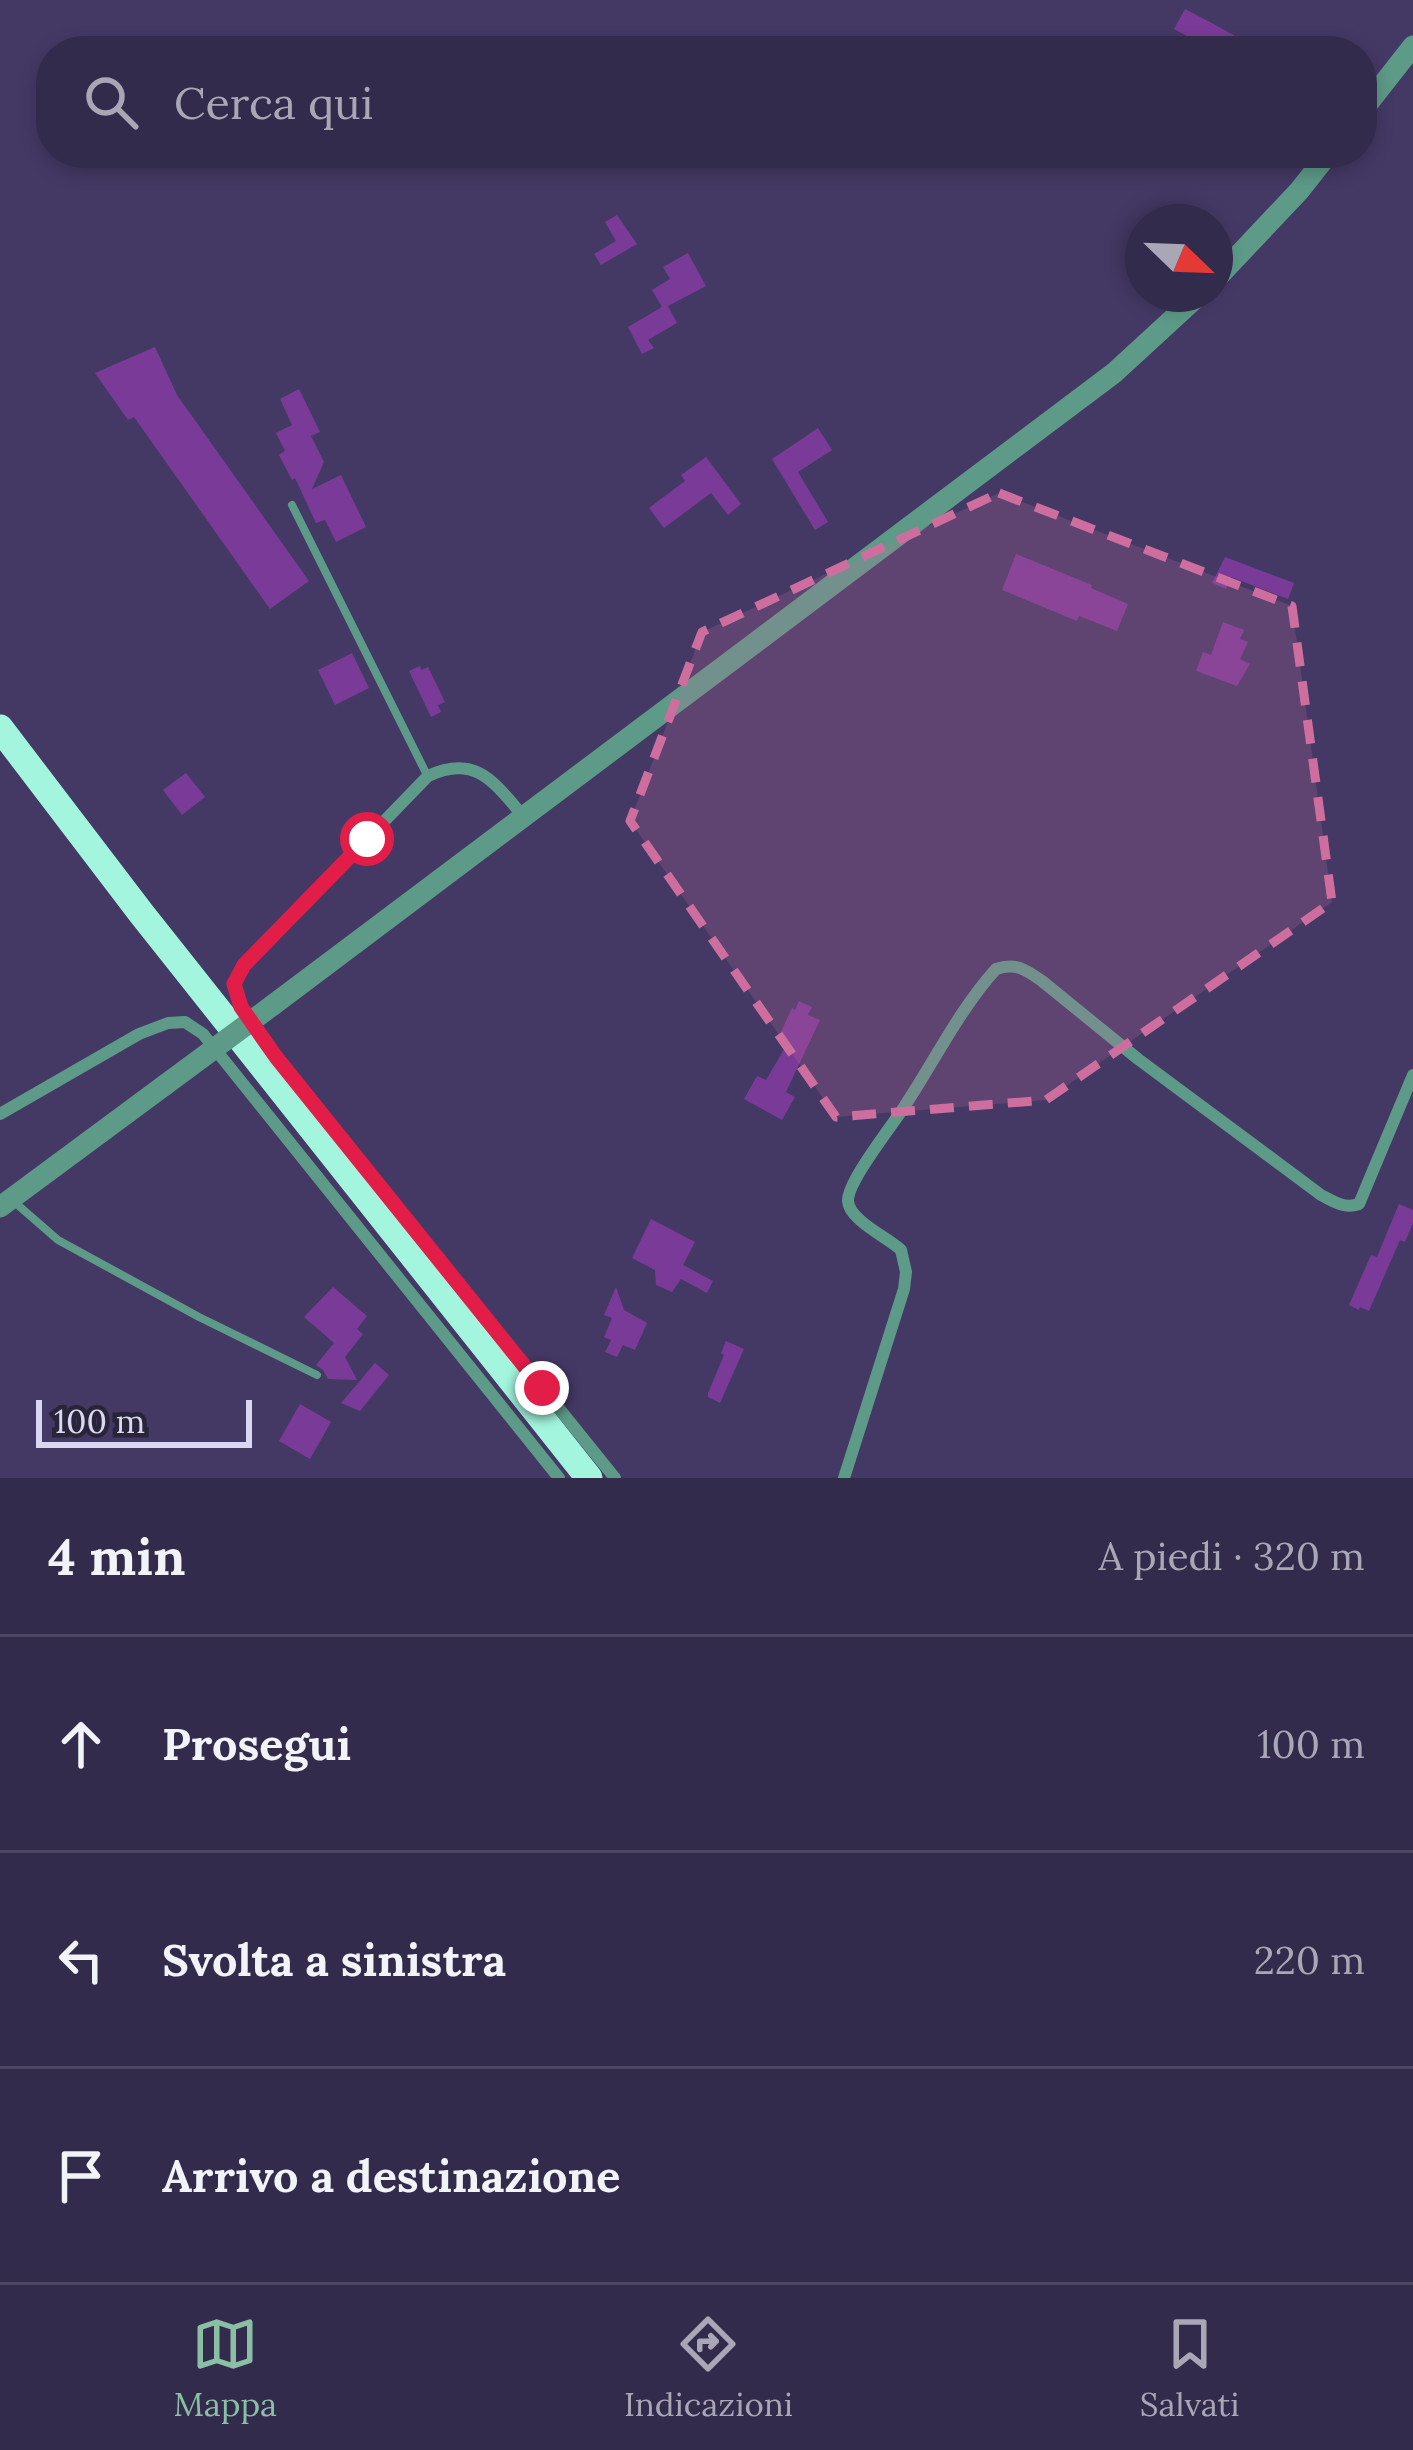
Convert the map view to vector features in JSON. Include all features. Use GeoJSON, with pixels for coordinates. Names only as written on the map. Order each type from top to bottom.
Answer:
{"type":"FeatureCollection","features":[{"type":"Feature","properties":{"kind":"highway"},"geometry":{"type":"LineString","coordinates":[[0,728],[155,932],[590,1478]]}},
{"type":"Feature","properties":{"kind":"street"},"geometry":{"type":"LineString","coordinates":[[1377,92],[1413,46]]}},
{"type":"Feature","properties":{"kind":"street"},"geometry":{"type":"LineString","coordinates":[[1233,261],[1317,168]]}},
{"type":"Feature","properties":{"kind":"street"},"geometry":{"type":"LineString","coordinates":[[5,1203],[1114,373],[1180,312]]}},
{"type":"Feature","properties":{"kind":"street"},"geometry":{"type":"LineString","coordinates":[[525,818],[490,779],[470,768],[445,768],[428,776],[244,965],[234,984],[241,1007],[276,1057],[615,1478]]}},
{"type":"Feature","properties":{"kind":"street"},"geometry":{"type":"LineString","coordinates":[[844,1478],[906,1272],[901,1250],[856,1218],[847,1197],[996,969],[1009,964],[1042,981],[1213,1116],[1339,1205],[1359,1204],[1413,1075]]}},
{"type":"Feature","properties":{"kind":"street"},"geometry":{"type":"LineString","coordinates":[[0,1114],[140,1034],[185,1022],[203,1034],[559,1478]]}},
{"type":"Feature","properties":{"kind":"lane"},"geometry":{"type":"LineString","coordinates":[[292,505],[428,776]]}},
{"type":"Feature","properties":{"kind":"lane"},"geometry":{"type":"LineString","coordinates":[[5,1203],[58,1240],[317,1375]]}},
{"type":"Feature","properties":{"kind":"highlighted area"},"geometry":{"type":"Polygon","coordinates":[[[999,493],[1292,606],[1332,902],[1046,1100],[836,1117],[630,821],[702,632],[999,493]]]}},
{"type":"Feature","properties":{"kind":"building"},"geometry":{"type":"Polygon","coordinates":[[[1185,9],[1234,36],[1187,36],[1174,29],[1185,9]]]}},
{"type":"Feature","properties":{"kind":"building"},"geometry":{"type":"Polygon","coordinates":[[[617,215],[637,244],[601,265],[594,254],[616,241],[605,222],[617,215]]]}},
{"type":"Feature","properties":{"kind":"building"},"geometry":{"type":"Polygon","coordinates":[[[688,253],[706,286],[668,306],[677,323],[648,340],[654,348],[642,354],[628,327],[662,307],[652,290],[670,279],[663,267],[688,253]]]}},
{"type":"Feature","properties":{"kind":"building"},"geometry":{"type":"Polygon","coordinates":[[[155,347],[177,395],[309,581],[270,609],[134,417],[128,420],[95,373],[155,347]]]}},
{"type":"Feature","properties":{"kind":"building"},"geometry":{"type":"Polygon","coordinates":[[[299,389],[320,432],[311,436],[324,462],[312,489],[341,475],[366,527],[336,542],[325,520],[316,523],[279,455],[285,451],[276,433],[292,425],[280,399],[299,389]]]}},
{"type":"Feature","properties":{"kind":"building"},"geometry":{"type":"Polygon","coordinates":[[[818,428],[832,450],[798,472],[828,522],[815,530],[772,459],[818,428]]]}},
{"type":"Feature","properties":{"kind":"building"},"geometry":{"type":"Polygon","coordinates":[[[706,457],[741,504],[728,515],[711,493],[664,528],[649,508],[685,481],[681,475],[706,457]]]}},
{"type":"Feature","properties":{"kind":"building"},"geometry":{"type":"Polygon","coordinates":[[[1016,554],[1128,604],[1117,631],[1079,616],[1077,621],[1002,590],[1016,554]]]}},
{"type":"Feature","properties":{"kind":"building"},"geometry":{"type":"Polygon","coordinates":[[[1225,557],[1294,583],[1288,599],[1231,577],[1226,589],[1212,583],[1225,557]]]}},
{"type":"Feature","properties":{"kind":"building"},"geometry":{"type":"Polygon","coordinates":[[[1223,622],[1244,630],[1240,639],[1248,642],[1240,659],[1250,664],[1237,686],[1196,671],[1203,652],[1211,655],[1223,622]]]}},
{"type":"Feature","properties":{"kind":"building"},"geometry":{"type":"Polygon","coordinates":[[[352,653],[369,688],[335,705],[318,670],[352,653]]]}},
{"type":"Feature","properties":{"kind":"building"},"geometry":{"type":"Polygon","coordinates":[[[420,666],[421,670],[428,667],[445,702],[438,705],[441,712],[431,717],[409,671],[420,666]]]}},
{"type":"Feature","properties":{"kind":"building"},"geometry":{"type":"Polygon","coordinates":[[[186,773],[205,797],[182,815],[163,790],[186,773]]]}},
{"type":"Feature","properties":{"kind":"building"},"geometry":{"type":"Polygon","coordinates":[[[799,1001],[812,1007],[808,1015],[820,1020],[786,1092],[795,1097],[782,1120],[744,1099],[757,1076],[766,1080],[789,1041],[779,1036],[799,1001]]]}},
{"type":"Feature","properties":{"kind":"building"},"geometry":{"type":"Polygon","coordinates":[[[1399,1204],[1413,1210],[1413,1223],[1405,1242],[1400,1240],[1369,1311],[1359,1310],[1349,1305],[1371,1255],[1377,1257],[1399,1204]]]}},
{"type":"Feature","properties":{"kind":"building"},"geometry":{"type":"Polygon","coordinates":[[[651,1219],[695,1242],[683,1265],[713,1281],[707,1293],[681,1279],[672,1292],[656,1285],[655,1270],[632,1258],[651,1219]]]}},
{"type":"Feature","properties":{"kind":"building"},"geometry":{"type":"Polygon","coordinates":[[[333,1287],[367,1316],[357,1329],[363,1334],[345,1357],[357,1380],[328,1379],[316,1365],[334,1343],[304,1317],[333,1287]]]}},
{"type":"Feature","properties":{"kind":"building"},"geometry":{"type":"Polygon","coordinates":[[[616,1287],[624,1310],[647,1323],[635,1350],[623,1345],[617,1357],[605,1352],[611,1340],[604,1337],[612,1318],[604,1315],[616,1287]]]}},
{"type":"Feature","properties":{"kind":"building"},"geometry":{"type":"Polygon","coordinates":[[[726,1341],[744,1349],[720,1403],[708,1393],[726,1341]]]}},
{"type":"Feature","properties":{"kind":"building"},"geometry":{"type":"Polygon","coordinates":[[[375,1363],[389,1375],[360,1411],[341,1403],[375,1363]]]}},
{"type":"Feature","properties":{"kind":"building"},"geometry":{"type":"Polygon","coordinates":[[[300,1404],[331,1422],[310,1459],[279,1441],[300,1404]]]}},
{"type":"Feature","properties":{"kind":"route"},"geometry":{"type":"LineString","coordinates":[[367,839],[244,965],[234,984],[241,1007],[542,1388]]}}]}
